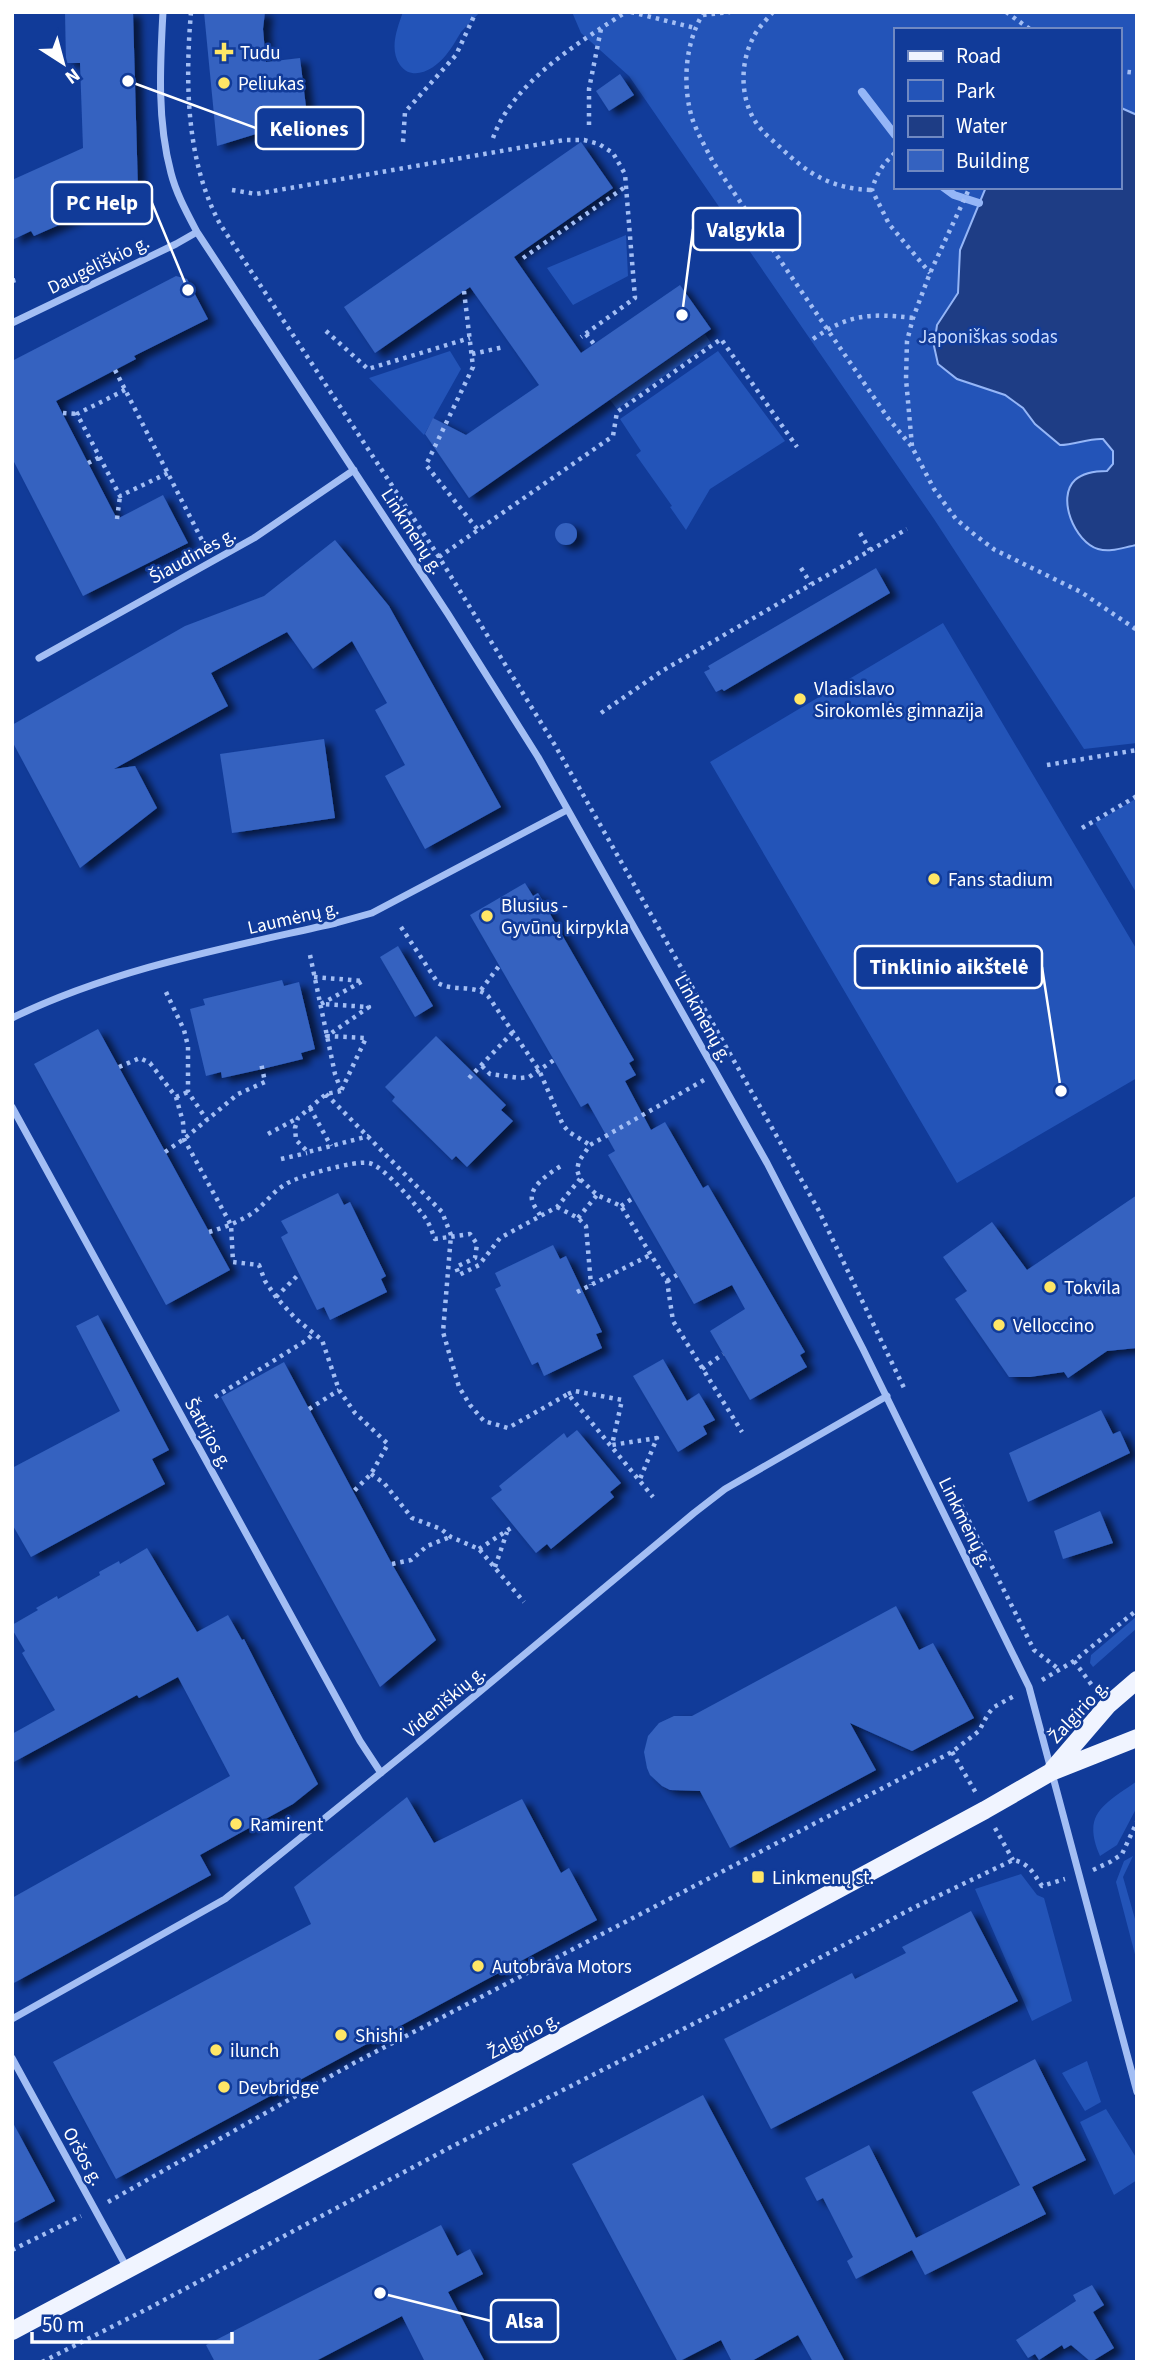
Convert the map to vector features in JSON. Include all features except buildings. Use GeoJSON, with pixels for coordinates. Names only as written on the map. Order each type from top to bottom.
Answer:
{"type":"FeatureCollection","features":[{"type":"Feature","properties":{"kind":"main road","name":"Žalgirio g."},"geometry":{"type":"LineString","coordinates":[[1051,1772],[1108,1706],[1137,1680]]}},
{"type":"Feature","properties":{"kind":"main road","name":"Žalgirio g."},"geometry":{"type":"LineString","coordinates":[[12,2331],[687,1971],[1051,1772],[1137,1738]]}},
{"type":"Feature","properties":{"kind":"street","name":"Linkmenų g."},"geometry":{"type":"LineString","coordinates":[[163,12],[160,70],[163,138],[171,174],[197,232],[524,735],[567,810],[767,1163],[887,1396],[1029,1687],[1137,2092]]}},
{"type":"Feature","properties":{"kind":"street","name":"Daugėliškio g."},"geometry":{"type":"LineString","coordinates":[[12,323],[197,232]]}},
{"type":"Feature","properties":{"kind":"street","name":"Šiaudinės g."},"geometry":{"type":"LineString","coordinates":[[39,657],[254,538],[354,470]]}},
{"type":"Feature","properties":{"kind":"street","name":"Laumėnų g."},"geometry":{"type":"LineString","coordinates":[[12,1017],[120,974],[372,913],[567,810]]}},
{"type":"Feature","properties":{"kind":"street","name":"Šatrijos g."},"geometry":{"type":"LineString","coordinates":[[12,1107],[353,1729],[381,1773]]}},
{"type":"Feature","properties":{"kind":"street","name":"Videniškių g."},"geometry":{"type":"LineString","coordinates":[[12,2019],[225,1899],[715,1497],[887,1396]]}},
{"type":"Feature","properties":{"kind":"street","name":"Oršos g."},"geometry":{"type":"LineString","coordinates":[[12,2058],[128,2269]]}},
{"type":"Feature","properties":{"kind":"path"},"geometry":{"type":"LineString","coordinates":[[403,142],[405,112],[456,55],[476,12]]}},
{"type":"Feature","properties":{"kind":"path"},"geometry":{"type":"LineString","coordinates":[[493,138],[499,120],[531,83],[575,45],[628,12],[695,28]]}},
{"type":"Feature","properties":{"kind":"path"},"geometry":{"type":"LineString","coordinates":[[730,12],[703,13],[695,28],[687,66],[692,117],[713,162],[888,418],[912,447],[934,489],[956,519],[995,550],[1082,592],[1137,630]]}},
{"type":"Feature","properties":{"kind":"path"},"geometry":{"type":"LineString","coordinates":[[773,12],[753,38],[743,72],[746,99],[755,122],[791,158],[811,173],[849,190],[872,190]]}},
{"type":"Feature","properties":{"kind":"path"},"geometry":{"type":"LineString","coordinates":[[1006,12],[1028,28]]}},
{"type":"Feature","properties":{"kind":"path"},"geometry":{"type":"LineString","coordinates":[[589,125],[589,89],[601,28]]}},
{"type":"Feature","properties":{"kind":"path"},"geometry":{"type":"LineString","coordinates":[[232,190],[256,194],[572,139],[599,144],[613,153],[625,174],[635,298],[584,335],[594,344]]}},
{"type":"Feature","properties":{"kind":"path"},"geometry":{"type":"LineString","coordinates":[[894,154],[874,179],[872,190],[889,224],[930,273]]}},
{"type":"Feature","properties":{"kind":"path"},"geometry":{"type":"LineString","coordinates":[[523,258],[625,186]]}},
{"type":"Feature","properties":{"kind":"path"},"geometry":{"type":"LineString","coordinates":[[912,447],[905,379],[907,341],[930,273],[969,189]]}},
{"type":"Feature","properties":{"kind":"path"},"geometry":{"type":"LineString","coordinates":[[533,243],[537,248]]}},
{"type":"Feature","properties":{"kind":"path"},"geometry":{"type":"LineString","coordinates":[[464,291],[473,367],[426,465],[478,530]]}},
{"type":"Feature","properties":{"kind":"path"},"geometry":{"type":"LineString","coordinates":[[813,339],[837,323],[878,314],[913,317]]}},
{"type":"Feature","properties":{"kind":"path"},"geometry":{"type":"LineString","coordinates":[[326,331],[368,369],[470,338]]}},
{"type":"Feature","properties":{"kind":"path"},"geometry":{"type":"LineString","coordinates":[[439,557],[613,436],[617,412],[721,339],[797,447]]}},
{"type":"Feature","properties":{"kind":"path"},"geometry":{"type":"LineString","coordinates":[[472,354],[505,347]]}},
{"type":"Feature","properties":{"kind":"path"},"geometry":{"type":"LineString","coordinates":[[115,370],[213,561]]}},
{"type":"Feature","properties":{"kind":"path"},"geometry":{"type":"LineString","coordinates":[[62,413],[77,414],[125,390]]}},
{"type":"Feature","properties":{"kind":"path"},"geometry":{"type":"LineString","coordinates":[[138,416],[146,411]]}},
{"type":"Feature","properties":{"kind":"path"},"geometry":{"type":"LineString","coordinates":[[77,414],[120,496],[117,519]]}},
{"type":"Feature","properties":{"kind":"path"},"geometry":{"type":"LineString","coordinates":[[88,463],[100,457]]}},
{"type":"Feature","properties":{"kind":"path"},"geometry":{"type":"LineString","coordinates":[[120,496],[168,473]]}},
{"type":"Feature","properties":{"kind":"path"},"geometry":{"type":"LineString","coordinates":[[601,713],[662,671],[907,529]]}},
{"type":"Feature","properties":{"kind":"path"},"geometry":{"type":"LineString","coordinates":[[860,533],[870,550]]}},
{"type":"Feature","properties":{"kind":"path"},"geometry":{"type":"LineString","coordinates":[[801,568],[811,584]]}},
{"type":"Feature","properties":{"kind":"path"},"geometry":{"type":"LineString","coordinates":[[1047,765],[1137,750]]}},
{"type":"Feature","properties":{"kind":"path"},"geometry":{"type":"LineString","coordinates":[[1082,828],[1137,796]]}},
{"type":"Feature","properties":{"kind":"path"},"geometry":{"type":"LineString","coordinates":[[401,927],[438,983],[446,988],[481,990],[488,996],[539,1070],[564,1125],[569,1132],[590,1145]]}},
{"type":"Feature","properties":{"kind":"path"},"geometry":{"type":"LineString","coordinates":[[310,955],[341,1091]]}},
{"type":"Feature","properties":{"kind":"path"},"geometry":{"type":"LineString","coordinates":[[481,990],[499,966]]}},
{"type":"Feature","properties":{"kind":"path"},"geometry":{"type":"LineString","coordinates":[[314,977],[363,981],[321,1004]]}},
{"type":"Feature","properties":{"kind":"path"},"geometry":{"type":"LineString","coordinates":[[166,992],[184,1030],[188,1046],[188,1092],[207,1120]]}},
{"type":"Feature","properties":{"kind":"path"},"geometry":{"type":"LineString","coordinates":[[321,1004],[369,1007],[327,1036]]}},
{"type":"Feature","properties":{"kind":"path"},"geometry":{"type":"LineString","coordinates":[[469,1078],[512,1033]]}},
{"type":"Feature","properties":{"kind":"path"},"geometry":{"type":"LineString","coordinates":[[327,1036],[366,1038],[341,1091]]}},
{"type":"Feature","properties":{"kind":"path"},"geometry":{"type":"LineString","coordinates":[[119,1067],[139,1058],[150,1063],[176,1097],[183,1122],[184,1139],[231,1225],[233,1262],[259,1265],[265,1281],[276,1297],[296,1319],[322,1340],[339,1391],[355,1413],[388,1444],[371,1474],[354,1491]]}},
{"type":"Feature","properties":{"kind":"path"},"geometry":{"type":"LineString","coordinates":[[482,1066],[490,1074],[520,1078],[528,1077],[554,1060]]}},
{"type":"Feature","properties":{"kind":"path"},"geometry":{"type":"LineString","coordinates":[[165,1152],[239,1094],[265,1082],[261,1063]]}},
{"type":"Feature","properties":{"kind":"path"},"geometry":{"type":"LineString","coordinates":[[717,1073],[590,1145],[579,1161],[577,1170],[580,1179],[597,1195],[621,1206],[667,1281],[673,1321],[742,1432]]}},
{"type":"Feature","properties":{"kind":"path"},"geometry":{"type":"LineString","coordinates":[[268,1134],[298,1118],[326,1094],[341,1091]]}},
{"type":"Feature","properties":{"kind":"path"},"geometry":{"type":"LineString","coordinates":[[176,1097],[188,1092]]}},
{"type":"Feature","properties":{"kind":"path"},"geometry":{"type":"LineString","coordinates":[[326,1094],[442,1212],[451,1235],[443,1332],[459,1387],[470,1405],[484,1421],[508,1428],[575,1391],[622,1400],[612,1445]]}},
{"type":"Feature","properties":{"kind":"path"},"geometry":{"type":"LineString","coordinates":[[310,1108],[331,1146]]}},
{"type":"Feature","properties":{"kind":"path"},"geometry":{"type":"LineString","coordinates":[[298,1118],[296,1140],[308,1152]]}},
{"type":"Feature","properties":{"kind":"path"},"geometry":{"type":"LineString","coordinates":[[281,1159],[369,1136]]}},
{"type":"Feature","properties":{"kind":"path"},"geometry":{"type":"LineString","coordinates":[[209,1232],[231,1225],[255,1211],[286,1184],[319,1172],[369,1163],[380,1168],[404,1193],[426,1219],[435,1239],[470,1234],[477,1244],[475,1258],[456,1267],[459,1275],[479,1265],[500,1238],[557,1207],[580,1179]]}},
{"type":"Feature","properties":{"kind":"path"},"geometry":{"type":"LineString","coordinates":[[540,1215],[532,1199],[533,1190],[561,1166]]}},
{"type":"Feature","properties":{"kind":"path"},"geometry":{"type":"LineString","coordinates":[[578,1218],[597,1195]]}},
{"type":"Feature","properties":{"kind":"path"},"geometry":{"type":"LineString","coordinates":[[621,1206],[633,1199]]}},
{"type":"Feature","properties":{"kind":"path"},"geometry":{"type":"LineString","coordinates":[[557,1207],[578,1218],[586,1226],[591,1285]]}},
{"type":"Feature","properties":{"kind":"path"},"geometry":{"type":"LineString","coordinates":[[577,1292],[650,1255]]}},
{"type":"Feature","properties":{"kind":"path"},"geometry":{"type":"LineString","coordinates":[[276,1297],[299,1274]]}},
{"type":"Feature","properties":{"kind":"path"},"geometry":{"type":"LineString","coordinates":[[667,1281],[677,1275]]}},
{"type":"Feature","properties":{"kind":"path"},"geometry":{"type":"LineString","coordinates":[[215,1397],[314,1333]]}},
{"type":"Feature","properties":{"kind":"path"},"geometry":{"type":"LineString","coordinates":[[702,1369],[723,1354]]}},
{"type":"Feature","properties":{"kind":"path"},"geometry":{"type":"LineString","coordinates":[[309,1409],[339,1391]]}},
{"type":"Feature","properties":{"kind":"path"},"geometry":{"type":"LineString","coordinates":[[568,1394],[653,1497]]}},
{"type":"Feature","properties":{"kind":"path"},"geometry":{"type":"LineString","coordinates":[[612,1445],[657,1438],[640,1479]]}},
{"type":"Feature","properties":{"kind":"path"},"geometry":{"type":"LineString","coordinates":[[371,1474],[384,1483],[412,1518],[441,1529],[451,1537],[479,1549],[524,1602]]}},
{"type":"Feature","properties":{"kind":"path"},"geometry":{"type":"LineString","coordinates":[[479,1549],[514,1526]]}},
{"type":"Feature","properties":{"kind":"path"},"geometry":{"type":"LineString","coordinates":[[495,1568],[508,1531]]}},
{"type":"Feature","properties":{"kind":"path"},"geometry":{"type":"LineString","coordinates":[[392,1564],[411,1560],[426,1546],[451,1537]]}},
{"type":"Feature","properties":{"kind":"path"},"geometry":{"type":"LineString","coordinates":[[12,2250],[96,2208],[354,2063],[952,1752],[979,1731],[994,1707],[1074,1661],[1137,1610]]}},
{"type":"Feature","properties":{"kind":"path"},"geometry":{"type":"LineString","coordinates":[[952,1752],[967,1777]]}},
{"type":"Feature","properties":{"kind":"path"},"geometry":{"type":"LineString","coordinates":[[42,2362],[913,1908],[1013,1860]]}},
{"type":"Feature","properties":{"kind":"green space"},"geometry":{"type":"Polygon","coordinates":[[[403,12],[480,12],[461,32],[442,60],[424,72],[411,73],[400,65],[395,52],[395,39],[403,12]]]}},
{"type":"Feature","properties":{"kind":"green space","name":"Japoniškas sodas"},"geometry":{"type":"Polygon","coordinates":[[[572,12],[1137,12],[1137,743],[1084,749],[934,519],[629,76],[581,33],[572,12]]]}},
{"type":"Feature","properties":{"kind":"green space"},"geometry":{"type":"Polygon","coordinates":[[[626,235],[628,276],[573,305],[547,268],[626,235]]]}},
{"type":"Feature","properties":{"kind":"green space"},"geometry":{"type":"Polygon","coordinates":[[[705,334],[711,343],[617,409],[610,400],[705,334]]]}},
{"type":"Feature","properties":{"kind":"green space"},"geometry":{"type":"Polygon","coordinates":[[[450,351],[461,369],[424,435],[369,378],[450,351]]]}},
{"type":"Feature","properties":{"kind":"green space"},"geometry":{"type":"Polygon","coordinates":[[[718,351],[785,441],[710,489],[686,530],[636,455],[641,451],[620,419],[718,351]]]}},
{"type":"Feature","properties":{"kind":"green space"},"geometry":{"type":"Polygon","coordinates":[[[943,623],[1137,950],[1137,1078],[957,1183],[710,762],[943,623]]]}},
{"type":"Feature","properties":{"kind":"green space"},"geometry":{"type":"Polygon","coordinates":[[[1137,798],[1137,894],[1095,823],[1137,798]]]}},
{"type":"Feature","properties":{"kind":"green space"},"geometry":{"type":"Polygon","coordinates":[[[1137,1616],[1137,1628],[1093,1667],[1090,1663],[1091,1655],[1137,1616]]]}},
{"type":"Feature","properties":{"kind":"green space"},"geometry":{"type":"Polygon","coordinates":[[[1137,1781],[1137,1807],[1117,1845],[1100,1856],[1093,1829],[1095,1819],[1106,1804],[1137,1781]]]}},
{"type":"Feature","properties":{"kind":"green space"},"geometry":{"type":"Polygon","coordinates":[[[1133,1856],[1123,1877],[1137,1926],[1137,1962],[1116,1882],[1124,1861],[1133,1856]]]}},
{"type":"Feature","properties":{"kind":"green space"},"geometry":{"type":"Polygon","coordinates":[[[1021,1874],[1037,1895],[1044,1898],[1072,2001],[1032,2021],[975,1889],[1021,1874]]]}},
{"type":"Feature","properties":{"kind":"green space"},"geometry":{"type":"Polygon","coordinates":[[[1087,2061],[1101,2102],[1085,2111],[1062,2073],[1087,2061]]]}},
{"type":"Feature","properties":{"kind":"green space"},"geometry":{"type":"Polygon","coordinates":[[[1106,2109],[1137,2159],[1137,2180],[1114,2195],[1080,2122],[1106,2109]]]}},
{"type":"Feature","properties":{"kind":"water"},"geometry":{"type":"Polygon","coordinates":[[[1121,108],[1137,115],[1137,545],[1098,549],[1082,538],[1071,519],[1067,497],[1075,480],[1090,472],[1107,471],[1113,464],[1113,451],[1103,439],[1060,445],[1035,424],[1023,408],[1005,395],[957,379],[938,364],[934,346],[937,325],[958,293],[960,250],[985,189],[1121,189],[1121,108]]]}},
{"type":"Feature","properties":{"kind":"waterway"},"geometry":{"type":"LineString","coordinates":[[862,92],[894,134]]}},
{"type":"Feature","properties":{"kind":"waterway"},"geometry":{"type":"LineString","coordinates":[[946,189],[954,195],[979,203]]}},
{"type":"Feature","properties":{"kind":"place","name":"Tudu"},"geometry":{"type":"Point","coordinates":[224,52]}},
{"type":"Feature","properties":{"kind":"place","name":"Keliones"},"geometry":{"type":"Point","coordinates":[128,81]}},
{"type":"Feature","properties":{"kind":"place","name":"Peliukas"},"geometry":{"type":"Point","coordinates":[224,83]}},
{"type":"Feature","properties":{"kind":"place","name":"PC Help"},"geometry":{"type":"Point","coordinates":[188,290]}},
{"type":"Feature","properties":{"kind":"place","name":"Valgykla"},"geometry":{"type":"Point","coordinates":[682,315]}},
{"type":"Feature","properties":{"kind":"place","name":"Vladislavo Sirokomlės gimnazija"},"geometry":{"type":"Point","coordinates":[800,699]}},
{"type":"Feature","properties":{"kind":"place","name":"Fans stadium"},"geometry":{"type":"Point","coordinates":[934,879]}},
{"type":"Feature","properties":{"kind":"place","name":"Blusius - Gyvūnų kirpykla"},"geometry":{"type":"Point","coordinates":[487,916]}},
{"type":"Feature","properties":{"kind":"place","name":"Tinklinio aikštelė"},"geometry":{"type":"Point","coordinates":[1061,1091]}},
{"type":"Feature","properties":{"kind":"place","name":"Tokvila"},"geometry":{"type":"Point","coordinates":[1050,1287]}},
{"type":"Feature","properties":{"kind":"place","name":"Velloccino"},"geometry":{"type":"Point","coordinates":[999,1325]}},
{"type":"Feature","properties":{"kind":"place","name":"Ramirent"},"geometry":{"type":"Point","coordinates":[236,1824]}},
{"type":"Feature","properties":{"kind":"place","name":"Linkmenų st."},"geometry":{"type":"Point","coordinates":[758,1877]}},
{"type":"Feature","properties":{"kind":"place","name":"Autobrava Motors"},"geometry":{"type":"Point","coordinates":[478,1966]}},
{"type":"Feature","properties":{"kind":"place","name":"Shishi"},"geometry":{"type":"Point","coordinates":[341,2035]}},
{"type":"Feature","properties":{"kind":"place","name":"ilunch"},"geometry":{"type":"Point","coordinates":[216,2050]}},
{"type":"Feature","properties":{"kind":"place","name":"Devbridge"},"geometry":{"type":"Point","coordinates":[224,2087]}},
{"type":"Feature","properties":{"kind":"place","name":"Alsa"},"geometry":{"type":"Point","coordinates":[380,2293]}}]}
